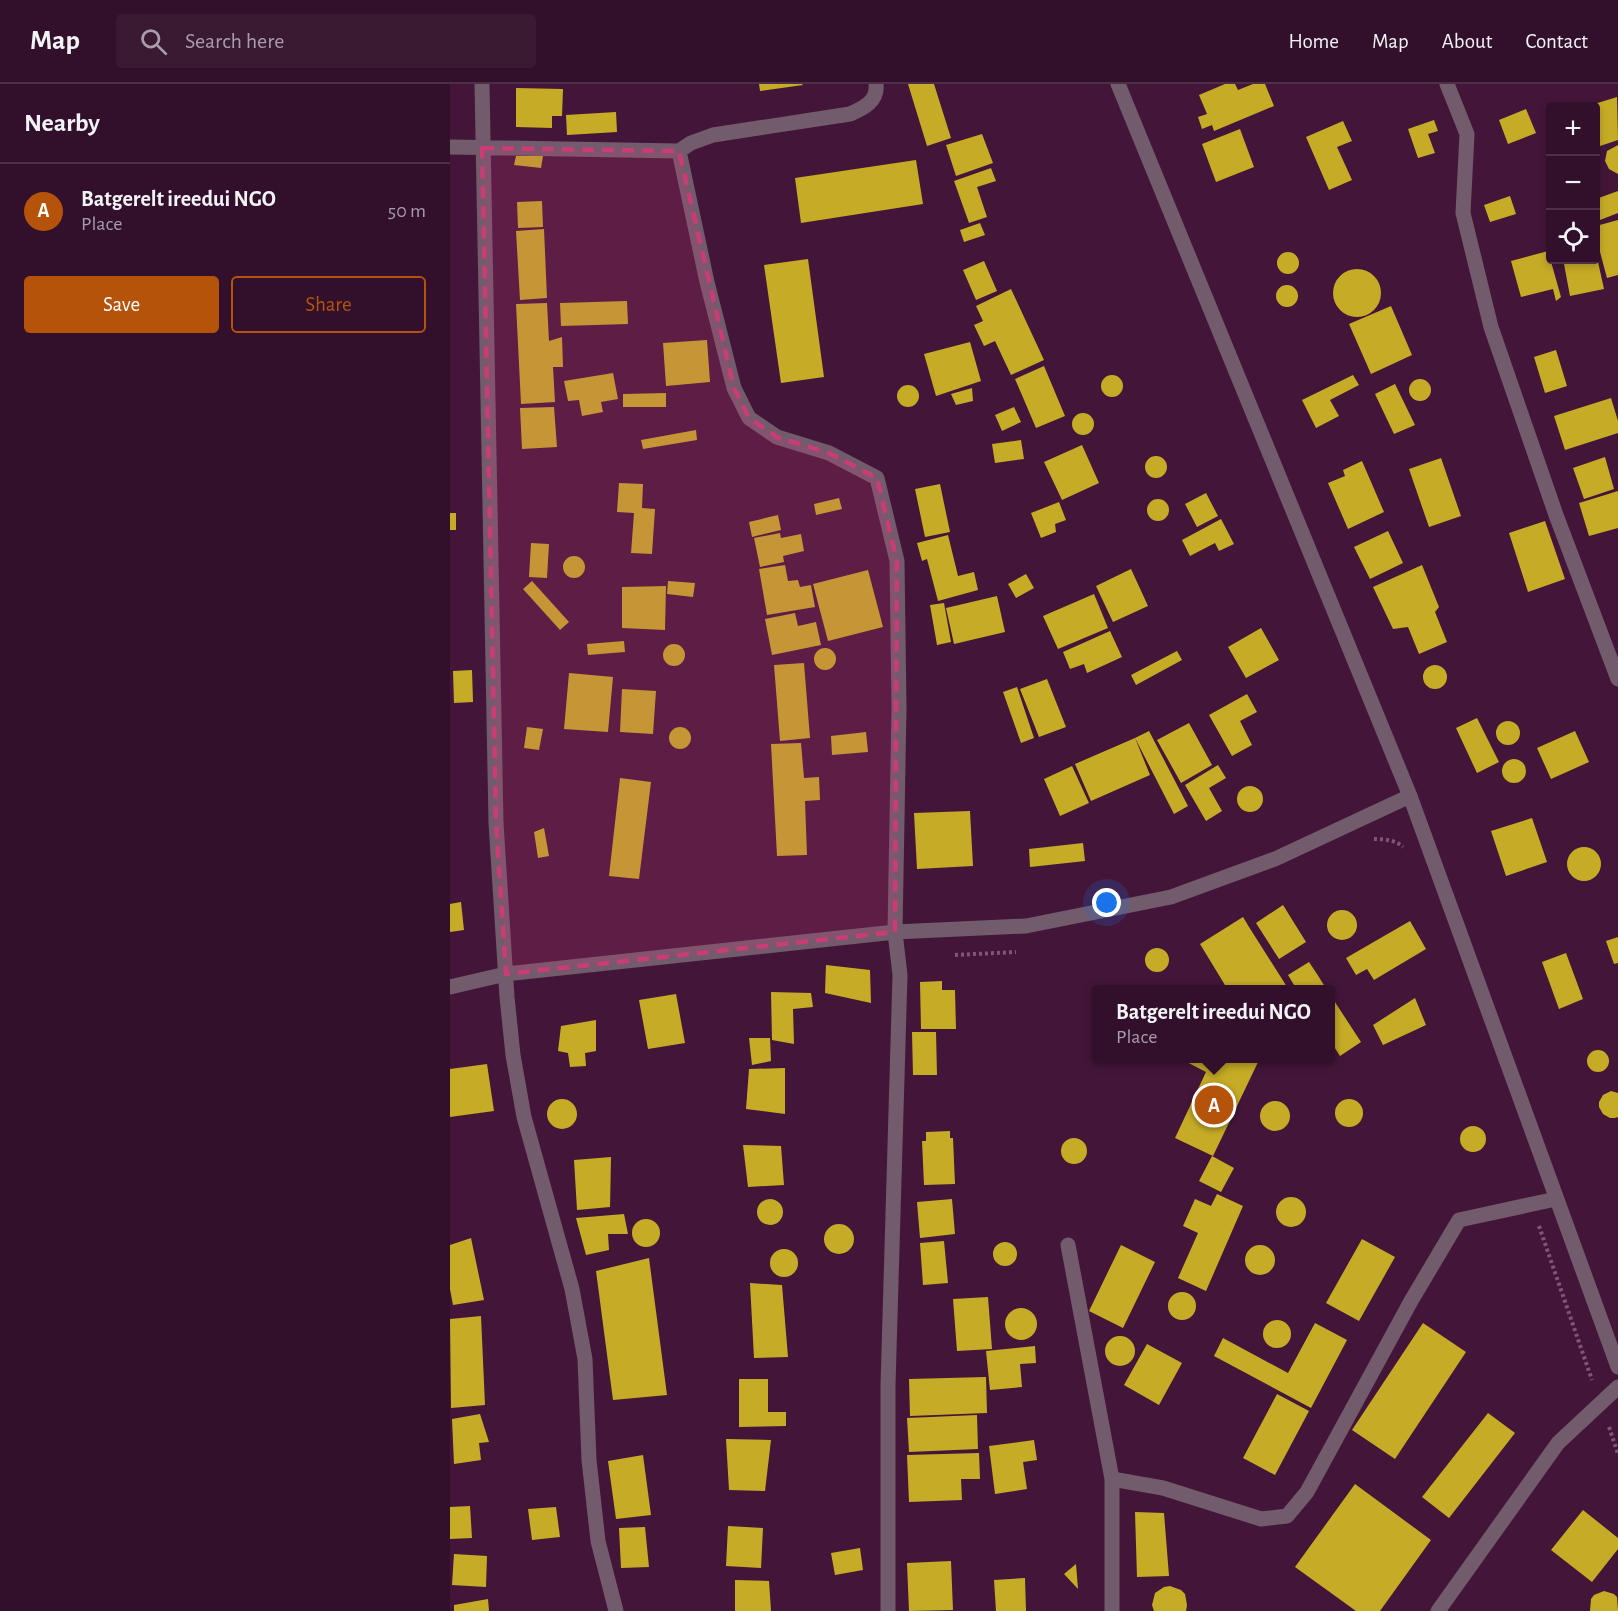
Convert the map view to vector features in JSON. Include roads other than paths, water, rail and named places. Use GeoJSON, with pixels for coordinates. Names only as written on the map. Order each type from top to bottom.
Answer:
{"type":"FeatureCollection","features":[{"type":"Feature","properties":{"kind":"street"},"geometry":{"type":"LineString","coordinates":[[482,84],[496,824],[513,1055],[524,1117],[572,1289],[585,1359],[589,1460],[598,1541],[616,1611]]}},
{"type":"Feature","properties":{"kind":"street"},"geometry":{"type":"LineString","coordinates":[[450,147],[679,151],[691,143],[713,135],[850,114],[864,109],[873,100],[877,90],[876,84]]}},
{"type":"Feature","properties":{"kind":"street"},"geometry":{"type":"LineString","coordinates":[[1118,84],[1410,796],[1618,1367]]}},
{"type":"Feature","properties":{"kind":"street"},"geometry":{"type":"LineString","coordinates":[[1447,84],[1467,134],[1463,213],[1491,327],[1556,515],[1618,679]]}},
{"type":"Feature","properties":{"kind":"street"},"geometry":{"type":"LineString","coordinates":[[679,151],[707,282],[734,388],[749,418],[777,436],[829,453],[877,478],[897,561],[899,707],[895,932],[900,975],[888,1385],[888,1611]]}},
{"type":"Feature","properties":{"kind":"street"},"geometry":{"type":"LineString","coordinates":[[450,987],[506,974],[895,932],[1026,926],[1171,897],[1275,859],[1410,796]]}},
{"type":"Feature","properties":{"kind":"street"},"geometry":{"type":"LineString","coordinates":[[1112,1479],[1162,1488],[1261,1519],[1287,1516],[1307,1492],[1411,1300],[1459,1220],[1556,1199]]}},
{"type":"Feature","properties":{"kind":"street"},"geometry":{"type":"LineString","coordinates":[[1068,1245],[1112,1479],[1112,1611]]}},
{"type":"Feature","properties":{"kind":"street"},"geometry":{"type":"LineString","coordinates":[[1438,1611],[1558,1443],[1618,1387]]}},
{"type":"Feature","properties":{"kind":"place","name":"Batgerelt ireedui NGO"},"geometry":{"type":"Point","coordinates":[1214,1105]}}]}
